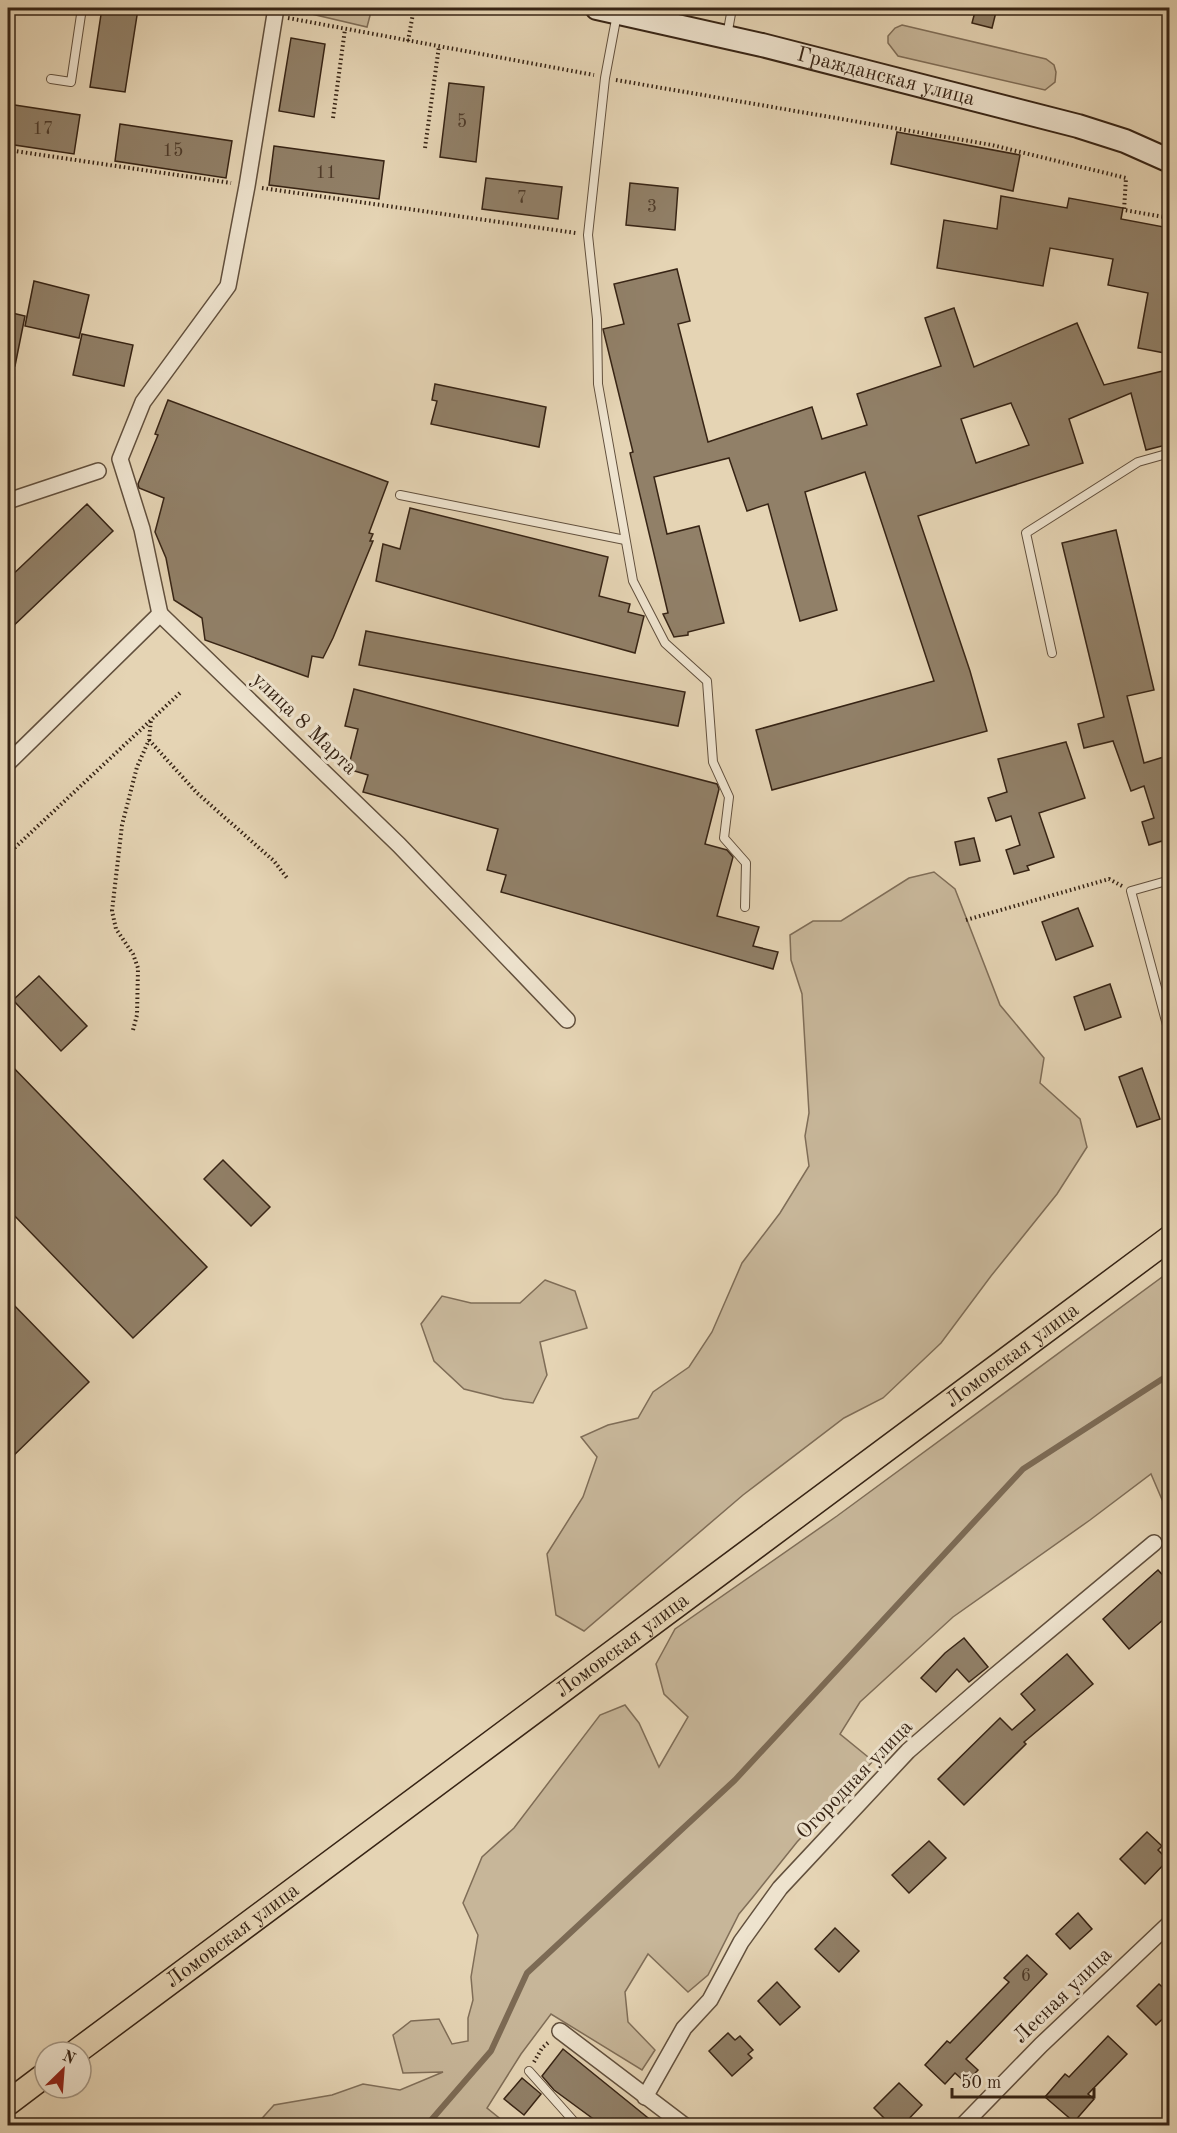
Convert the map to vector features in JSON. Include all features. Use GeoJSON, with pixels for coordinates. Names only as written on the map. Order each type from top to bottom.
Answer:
{"type":"FeatureCollection","features":[{"type":"Feature","properties":{"kind":"main road","name":"Гражданская улица"},"geometry":{"type":"LineString","coordinates":[[607,10],[1078,126],[1125,141],[1170,161]]}},
{"type":"Feature","properties":{"kind":"main road","name":"Ломовская улица"},"geometry":{"type":"LineString","coordinates":[[92,2040],[1170,1238]]}},
{"type":"Feature","properties":{"kind":"main road"},"geometry":{"type":"LineString","coordinates":[[8,2103],[33,2084]]}},
{"type":"Feature","properties":{"kind":"street"},"geometry":{"type":"LineString","coordinates":[[8,763],[160,614],[142,529],[120,459],[143,402],[228,286],[276,12]]}},
{"type":"Feature","properties":{"kind":"street"},"geometry":{"type":"LineString","coordinates":[[8,501],[98,471]]}},
{"type":"Feature","properties":{"kind":"street","name":"улица 8 Марта"},"geometry":{"type":"LineString","coordinates":[[160,614],[399,845],[567,1020]]}},
{"type":"Feature","properties":{"kind":"street","name":"Огородная улица"},"geometry":{"type":"LineString","coordinates":[[645,2097],[684,2028],[710,2000],[741,1942],[780,1888],[908,1751],[1154,1543]]}},
{"type":"Feature","properties":{"kind":"street","name":"Лесная улица"},"geometry":{"type":"LineString","coordinates":[[962,2126],[1041,2044],[1170,1923]]}},
{"type":"Feature","properties":{"kind":"street"},"geometry":{"type":"LineString","coordinates":[[560,2031],[685,2126]]}},
{"type":"Feature","properties":{"kind":"lane"},"geometry":{"type":"LineString","coordinates":[[51,79],[71,82],[82,8]]}},
{"type":"Feature","properties":{"kind":"lane"},"geometry":{"type":"LineString","coordinates":[[727,38],[732,8]]}},
{"type":"Feature","properties":{"kind":"lane"},"geometry":{"type":"LineString","coordinates":[[607,10],[605,78],[588,235],[597,319],[598,384],[633,581],[665,643],[707,681],[712,762],[729,797],[724,838],[746,863],[745,907]]}},
{"type":"Feature","properties":{"kind":"lane"},"geometry":{"type":"LineString","coordinates":[[1052,653],[1026,533],[1138,462],[1170,453]]}},
{"type":"Feature","properties":{"kind":"lane"},"geometry":{"type":"LineString","coordinates":[[400,495],[625,540]]}},
{"type":"Feature","properties":{"kind":"lane"},"geometry":{"type":"LineString","coordinates":[[1170,880],[1131,891],[1170,1036]]}},
{"type":"Feature","properties":{"kind":"lane"},"geometry":{"type":"LineString","coordinates":[[529,2071],[578,2126]]}},
{"type":"Feature","properties":{"kind":"path"},"geometry":{"type":"LineString","coordinates":[[238,8],[276,12],[345,29],[605,78],[992,145],[1126,178],[1124,210],[1170,218]]}},
{"type":"Feature","properties":{"kind":"path"},"geometry":{"type":"LineString","coordinates":[[408,41],[414,8]]}},
{"type":"Feature","properties":{"kind":"path"},"geometry":{"type":"LineString","coordinates":[[333,118],[345,29]]}},
{"type":"Feature","properties":{"kind":"path"},"geometry":{"type":"LineString","coordinates":[[426,148],[439,46]]}},
{"type":"Feature","properties":{"kind":"path"},"geometry":{"type":"LineString","coordinates":[[8,150],[588,235]]}},
{"type":"Feature","properties":{"kind":"path"},"geometry":{"type":"LineString","coordinates":[[8,854],[181,692]]}},
{"type":"Feature","properties":{"kind":"path"},"geometry":{"type":"LineString","coordinates":[[133,1030],[137,1015],[138,968],[134,954],[116,929],[112,911],[122,825],[137,767],[149,740],[151,720]]}},
{"type":"Feature","properties":{"kind":"path"},"geometry":{"type":"LineString","coordinates":[[149,740],[197,793],[274,861],[287,878]]}},
{"type":"Feature","properties":{"kind":"path"},"geometry":{"type":"LineString","coordinates":[[966,920],[1108,879],[1131,891]]}},
{"type":"Feature","properties":{"kind":"path"},"geometry":{"type":"LineString","coordinates":[[529,2071],[542,2048],[560,2031]]}},
{"type":"Feature","properties":{"kind":"shaded area"},"geometry":{"type":"Polygon","coordinates":[[[286,8],[372,8],[367,27],[286,8]]]}},
{"type":"Feature","properties":{"kind":"shaded area"},"geometry":{"type":"Polygon","coordinates":[[[902,25],[1046,59],[1054,65],[1055,82],[1045,90],[898,56],[888,43],[888,36],[895,28],[902,25]]]}},
{"type":"Feature","properties":{"kind":"shaded area"},"geometry":{"type":"Polygon","coordinates":[[[934,872],[955,889],[1000,1005],[1044,1058],[1040,1083],[1080,1119],[1087,1147],[1057,1194],[941,1343],[883,1398],[844,1418],[743,1495],[584,1631],[556,1615],[547,1554],[583,1497],[597,1457],[581,1437],[608,1425],[638,1418],[653,1392],[689,1367],[712,1332],[742,1263],[780,1213],[809,1166],[805,1136],[809,1113],[802,994],[791,960],[790,935],[813,921],[841,921],[909,878],[934,872]]]}},
{"type":"Feature","properties":{"kind":"shaded area"},"geometry":{"type":"Polygon","coordinates":[[[1169,1272],[1169,1516],[1151,1474],[953,1617],[860,1702],[840,1734],[873,1761],[797,1842],[739,1914],[708,1975],[688,1992],[648,1954],[625,1992],[628,2022],[655,2050],[642,2070],[551,2014],[521,2054],[487,2108],[508,2125],[256,2125],[274,2105],[332,2095],[363,2084],[400,2090],[443,2072],[403,2073],[393,2035],[411,2021],[439,2019],[452,2044],[468,2041],[468,2018],[473,2000],[471,1977],[478,1935],[463,1903],[482,1857],[514,1828],[600,1715],[625,1705],[639,1723],[659,1767],[688,1717],[664,1694],[656,1664],[675,1629],[837,1516],[1169,1272]]]}},
{"type":"Feature","properties":{"kind":"shaded area"},"geometry":{"type":"Polygon","coordinates":[[[545,1280],[575,1291],[587,1328],[540,1342],[547,1375],[533,1403],[504,1399],[464,1389],[434,1361],[421,1324],[442,1296],[471,1303],[520,1303],[545,1280]]]}},
{"type":"Feature","properties":{"kind":"building"},"geometry":{"type":"Polygon","coordinates":[[[102,8],[138,9],[125,92],[90,87],[102,8]]]}},
{"type":"Feature","properties":{"kind":"building"},"geometry":{"type":"Polygon","coordinates":[[[976,8],[997,8],[992,28],[972,23],[976,8]]]}},
{"type":"Feature","properties":{"kind":"building"},"geometry":{"type":"Polygon","coordinates":[[[291,38],[325,44],[314,117],[279,111],[291,38]]]}},
{"type":"Feature","properties":{"kind":"building"},"geometry":{"type":"Polygon","coordinates":[[[449,83],[484,87],[476,162],[440,157],[449,83]]]}},
{"type":"Feature","properties":{"kind":"building"},"geometry":{"type":"Polygon","coordinates":[[[8,104],[80,115],[74,154],[8,144],[8,104]]]}},
{"type":"Feature","properties":{"kind":"building"},"geometry":{"type":"Polygon","coordinates":[[[120,124],[232,141],[226,178],[115,161],[120,124]]]}},
{"type":"Feature","properties":{"kind":"building"},"geometry":{"type":"Polygon","coordinates":[[[897,132],[1020,155],[1013,191],[891,164],[897,132]]]}},
{"type":"Feature","properties":{"kind":"building"},"geometry":{"type":"Polygon","coordinates":[[[274,146],[384,161],[379,199],[269,185],[274,146]]]}},
{"type":"Feature","properties":{"kind":"building"},"geometry":{"type":"Polygon","coordinates":[[[486,178],[562,187],[558,219],[482,209],[486,178]]]}},
{"type":"Feature","properties":{"kind":"building"},"geometry":{"type":"Polygon","coordinates":[[[630,183],[678,188],[675,230],[626,225],[630,183]]]}},
{"type":"Feature","properties":{"kind":"building"},"geometry":{"type":"Polygon","coordinates":[[[1001,196],[1067,208],[1069,198],[1123,208],[1121,219],[1164,227],[1163,233],[1170,234],[1170,354],[1138,348],[1148,293],[1108,285],[1113,259],[1050,248],[1043,286],[937,268],[944,220],[997,229],[1001,196]]]}},
{"type":"Feature","properties":{"kind":"building"},"geometry":{"type":"Polygon","coordinates":[[[677,269],[690,321],[678,324],[708,442],[812,407],[822,439],[867,425],[857,394],[941,366],[925,318],[954,308],[974,367],[1077,323],[1104,385],[1163,371],[1170,396],[1170,444],[1146,450],[1131,393],[1069,419],[1083,463],[918,516],[970,671],[987,731],[772,790],[756,730],[934,681],[865,472],[805,492],[837,610],[800,621],[768,504],[747,511],[729,458],[654,477],[667,534],[699,526],[724,623],[688,632],[688,635],[674,637],[663,614],[668,613],[630,453],[633,452],[603,329],[624,324],[614,284],[677,269]],[[1011,403],[961,419],[976,463],[1029,445],[1011,403]]]}},
{"type":"Feature","properties":{"kind":"building"},"geometry":{"type":"Polygon","coordinates":[[[34,281],[89,295],[79,338],[25,326],[34,281]]]}},
{"type":"Feature","properties":{"kind":"building"},"geometry":{"type":"Polygon","coordinates":[[[8,312],[25,316],[15,366],[8,365],[8,312]]]}},
{"type":"Feature","properties":{"kind":"building"},"geometry":{"type":"Polygon","coordinates":[[[82,334],[133,345],[124,386],[73,375],[82,334]]]}},
{"type":"Feature","properties":{"kind":"building"},"geometry":{"type":"Polygon","coordinates":[[[435,384],[546,407],[539,447],[431,424],[437,401],[432,400],[435,384]]]}},
{"type":"Feature","properties":{"kind":"building"},"geometry":{"type":"Polygon","coordinates":[[[168,400],[388,482],[369,533],[373,534],[370,541],[373,541],[333,638],[323,658],[312,656],[308,677],[205,640],[202,618],[174,600],[166,558],[155,532],[164,498],[139,488],[138,484],[158,435],[155,434],[168,400]]]}},
{"type":"Feature","properties":{"kind":"building"},"geometry":{"type":"Polygon","coordinates":[[[87,504],[113,531],[8,631],[8,579],[87,504]]]}},
{"type":"Feature","properties":{"kind":"building"},"geometry":{"type":"Polygon","coordinates":[[[410,508],[608,557],[599,596],[630,604],[628,612],[644,616],[635,653],[376,581],[383,544],[400,549],[410,508]]]}},
{"type":"Feature","properties":{"kind":"building"},"geometry":{"type":"Polygon","coordinates":[[[1116,530],[1154,690],[1127,696],[1144,763],[1170,755],[1170,778],[1163,779],[1170,801],[1170,855],[1167,856],[1162,841],[1149,845],[1142,822],[1154,818],[1144,786],[1131,791],[1113,741],[1084,748],[1078,724],[1104,717],[1062,543],[1116,530]]]}},
{"type":"Feature","properties":{"kind":"building"},"geometry":{"type":"Polygon","coordinates":[[[366,631],[685,692],[678,726],[359,665],[366,631]]]}},
{"type":"Feature","properties":{"kind":"building"},"geometry":{"type":"Polygon","coordinates":[[[354,689],[717,784],[719,789],[705,844],[727,850],[733,857],[717,916],[759,927],[753,946],[778,952],[773,969],[501,892],[506,875],[487,870],[498,829],[363,792],[368,775],[348,769],[358,729],[345,726],[354,689]]]}},
{"type":"Feature","properties":{"kind":"building"},"geometry":{"type":"Polygon","coordinates":[[[1066,742],[1085,798],[1039,813],[1054,857],[1027,866],[1029,870],[1014,874],[1006,850],[1020,845],[1011,816],[996,821],[988,798],[1007,792],[998,759],[1066,742]]]}},
{"type":"Feature","properties":{"kind":"building"},"geometry":{"type":"Polygon","coordinates":[[[974,838],[980,861],[960,865],[955,842],[974,838]]]}},
{"type":"Feature","properties":{"kind":"building"},"geometry":{"type":"Polygon","coordinates":[[[1078,908],[1093,946],[1056,960],[1042,922],[1078,908]]]}},
{"type":"Feature","properties":{"kind":"building"},"geometry":{"type":"Polygon","coordinates":[[[39,976],[87,1026],[61,1051],[13,1000],[39,976]]]}},
{"type":"Feature","properties":{"kind":"building"},"geometry":{"type":"Polygon","coordinates":[[[1110,984],[1121,1017],[1085,1030],[1074,997],[1110,984]]]}},
{"type":"Feature","properties":{"kind":"building"},"geometry":{"type":"Polygon","coordinates":[[[8,1062],[207,1267],[133,1338],[8,1209],[8,1062]]]}},
{"type":"Feature","properties":{"kind":"building"},"geometry":{"type":"Polygon","coordinates":[[[1142,1068],[1160,1119],[1137,1127],[1119,1077],[1142,1068]]]}},
{"type":"Feature","properties":{"kind":"building"},"geometry":{"type":"Polygon","coordinates":[[[223,1160],[270,1207],[251,1226],[204,1179],[223,1160]]]}},
{"type":"Feature","properties":{"kind":"building"},"geometry":{"type":"Polygon","coordinates":[[[8,1299],[89,1382],[8,1461],[8,1299]]]}},
{"type":"Feature","properties":{"kind":"building"},"geometry":{"type":"Polygon","coordinates":[[[1158,1570],[1170,1583],[1170,1614],[1129,1649],[1103,1619],[1158,1570]]]}},
{"type":"Feature","properties":{"kind":"building"},"geometry":{"type":"Polygon","coordinates":[[[964,1638],[988,1667],[969,1682],[957,1669],[936,1692],[921,1678],[945,1653],[964,1638]]]}},
{"type":"Feature","properties":{"kind":"building"},"geometry":{"type":"Polygon","coordinates":[[[1067,1654],[1093,1684],[1024,1742],[1026,1744],[964,1805],[938,1779],[1000,1718],[1012,1730],[1035,1710],[1021,1694],[1067,1654]]]}},
{"type":"Feature","properties":{"kind":"building"},"geometry":{"type":"Polygon","coordinates":[[[1147,1832],[1162,1846],[1158,1850],[1168,1860],[1145,1884],[1120,1859],[1147,1832]]]}},
{"type":"Feature","properties":{"kind":"building"},"geometry":{"type":"Polygon","coordinates":[[[929,1841],[946,1858],[909,1893],[892,1875],[929,1841]]]}},
{"type":"Feature","properties":{"kind":"building"},"geometry":{"type":"Polygon","coordinates":[[[1078,1913],[1092,1929],[1070,1949],[1056,1934],[1078,1913]]]}},
{"type":"Feature","properties":{"kind":"building"},"geometry":{"type":"Polygon","coordinates":[[[835,1928],[859,1951],[839,1972],[815,1949],[835,1928]]]}},
{"type":"Feature","properties":{"kind":"building"},"geometry":{"type":"Polygon","coordinates":[[[1027,1955],[1047,1974],[966,2059],[978,2070],[966,2083],[955,2073],[945,2084],[925,2065],[947,2041],[950,2043],[1009,1982],[1004,1978],[1027,1955]]]}},
{"type":"Feature","properties":{"kind":"building"},"geometry":{"type":"Polygon","coordinates":[[[777,1982],[800,2007],[780,2025],[758,2001],[777,1982]]]}},
{"type":"Feature","properties":{"kind":"building"},"geometry":{"type":"Polygon","coordinates":[[[1159,1984],[1170,1994],[1170,2012],[1156,2025],[1137,2006],[1159,1984]]]}},
{"type":"Feature","properties":{"kind":"building"},"geometry":{"type":"Polygon","coordinates":[[[728,2033],[735,2040],[740,2036],[753,2050],[748,2054],[752,2058],[732,2076],[709,2051],[728,2033]]]}},
{"type":"Feature","properties":{"kind":"building"},"geometry":{"type":"Polygon","coordinates":[[[1108,2036],[1127,2054],[1088,2094],[1094,2099],[1074,2122],[1045,2097],[1065,2074],[1069,2077],[1108,2036]]]}},
{"type":"Feature","properties":{"kind":"building"},"geometry":{"type":"Polygon","coordinates":[[[563,2049],[658,2126],[603,2126],[554,2090],[542,2076],[563,2049]]]}},
{"type":"Feature","properties":{"kind":"building"},"geometry":{"type":"Polygon","coordinates":[[[522,2078],[541,2094],[524,2115],[504,2099],[522,2078]]]}},
{"type":"Feature","properties":{"kind":"building"},"geometry":{"type":"Polygon","coordinates":[[[899,2083],[922,2105],[902,2126],[892,2126],[874,2108],[899,2083]]]}},
{"type":"Feature","properties":{"kind":"waterway"},"geometry":{"type":"LineString","coordinates":[[426,2126],[491,2051],[527,1973],[735,1780],[1023,1469],[1170,1374]]}}]}
